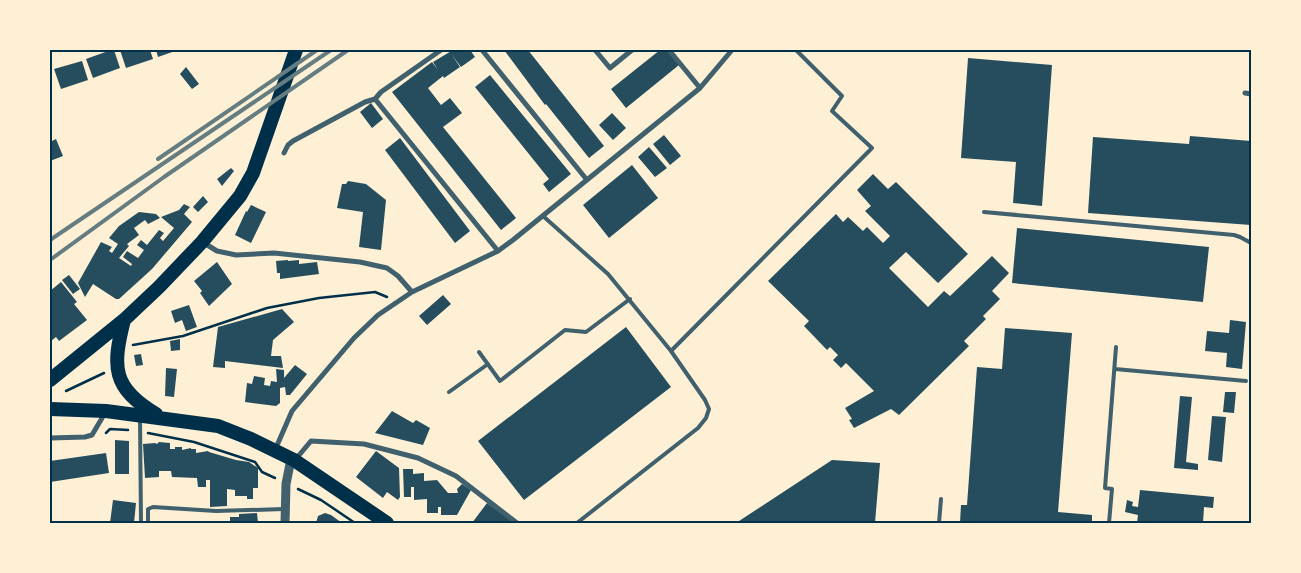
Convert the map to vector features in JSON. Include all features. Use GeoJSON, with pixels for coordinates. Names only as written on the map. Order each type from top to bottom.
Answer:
{"type":"FeatureCollection","features":[{"type":"Feature","properties":{"kind":"highway"},"geometry":{"type":"LineString","coordinates":[[50,380],[124,320],[159,287],[202,242],[240,196],[254,173],[296,50]]}},
{"type":"Feature","properties":{"kind":"highway"},"geometry":{"type":"LineString","coordinates":[[124,320],[117,348],[117,368],[128,394],[140,405],[161,418]]}},
{"type":"Feature","properties":{"kind":"highway"},"geometry":{"type":"LineString","coordinates":[[50,410],[106,411],[218,426],[293,459],[387,523]]}},
{"type":"Feature","properties":{"kind":"street"},"geometry":{"type":"LineString","coordinates":[[284,153],[293,141],[365,102],[376,98],[381,92],[441,50]]}},
{"type":"Feature","properties":{"kind":"street"},"geometry":{"type":"LineString","coordinates":[[482,50],[587,180]]}},
{"type":"Feature","properties":{"kind":"street"},"geometry":{"type":"LineString","coordinates":[[595,50],[610,68],[632,50]]}},
{"type":"Feature","properties":{"kind":"street"},"geometry":{"type":"LineString","coordinates":[[669,50],[700,88]]}},
{"type":"Feature","properties":{"kind":"street"},"geometry":{"type":"LineString","coordinates":[[275,451],[292,412],[354,338],[378,315],[412,292],[498,251],[700,88],[732,50]]}},
{"type":"Feature","properties":{"kind":"street"},"geometry":{"type":"LineString","coordinates":[[1244,93],[1251,94]]}},
{"type":"Feature","properties":{"kind":"street"},"geometry":{"type":"LineString","coordinates":[[376,98],[498,251]]}},
{"type":"Feature","properties":{"kind":"street"},"geometry":{"type":"LineString","coordinates":[[202,242],[217,251],[236,255],[274,253],[360,262],[387,268],[398,276],[412,292]]}},
{"type":"Feature","properties":{"kind":"street"},"geometry":{"type":"LineString","coordinates":[[50,438],[92,435],[106,411]]}},
{"type":"Feature","properties":{"kind":"street"},"geometry":{"type":"LineString","coordinates":[[285,523],[286,484],[293,459],[312,441],[364,444],[418,458],[456,476],[516,523]]}},
{"type":"Feature","properties":{"kind":"lane"},"geometry":{"type":"LineString","coordinates":[[671,351],[872,148],[832,111],[842,96],[796,50]]}},
{"type":"Feature","properties":{"kind":"lane"},"geometry":{"type":"LineString","coordinates":[[984,212],[1234,235],[1251,243]]}},
{"type":"Feature","properties":{"kind":"lane"},"geometry":{"type":"LineString","coordinates":[[543,216],[608,274],[630,299],[671,351],[705,400],[709,409],[706,418],[698,428],[576,523]]}},
{"type":"Feature","properties":{"kind":"lane"},"geometry":{"type":"LineString","coordinates":[[479,352],[500,381],[565,330],[586,332],[630,299]]}},
{"type":"Feature","properties":{"kind":"lane"},"geometry":{"type":"LineString","coordinates":[[1109,523],[1112,489],[1104,488],[1116,347]]}},
{"type":"Feature","properties":{"kind":"lane"},"geometry":{"type":"LineString","coordinates":[[449,392],[488,364]]}},
{"type":"Feature","properties":{"kind":"lane"},"geometry":{"type":"LineString","coordinates":[[1115,369],[1246,381]]}},
{"type":"Feature","properties":{"kind":"lane"},"geometry":{"type":"LineString","coordinates":[[140,415],[141,523]]}},
{"type":"Feature","properties":{"kind":"lane"},"geometry":{"type":"LineString","coordinates":[[939,523],[941,499]]}},
{"type":"Feature","properties":{"kind":"lane"},"geometry":{"type":"LineString","coordinates":[[148,523],[148,510],[153,507],[216,511],[284,509]]}},
{"type":"Feature","properties":{"kind":"path"},"geometry":{"type":"LineString","coordinates":[[117,348],[183,336],[267,308],[319,298],[375,292],[398,302]]}},
{"type":"Feature","properties":{"kind":"path"},"geometry":{"type":"LineString","coordinates":[[66,391],[117,368]]}},
{"type":"Feature","properties":{"kind":"path"},"geometry":{"type":"LineString","coordinates":[[105,434],[110,428],[140,431],[194,442],[255,462],[262,472],[321,500],[355,523]]}},
{"type":"Feature","properties":{"kind":"building"},"geometry":{"type":"Polygon","coordinates":[[[114,50],[120,68],[93,78],[86,59],[114,50]]]}},
{"type":"Feature","properties":{"kind":"building"},"geometry":{"type":"Polygon","coordinates":[[[120,50],[150,50],[153,59],[126,68],[120,50]]]}},
{"type":"Feature","properties":{"kind":"building"},"geometry":{"type":"Polygon","coordinates":[[[156,50],[178,50],[158,57],[156,50]]]}},
{"type":"Feature","properties":{"kind":"building"},"geometry":{"type":"Polygon","coordinates":[[[453,50],[470,50],[475,57],[461,67],[452,55],[460,67],[444,78],[443,76],[428,88],[441,105],[450,98],[462,113],[443,127],[516,218],[501,230],[392,92],[432,62],[438,70],[433,62],[453,50]]]}},
{"type":"Feature","properties":{"kind":"building"},"geometry":{"type":"Polygon","coordinates":[[[504,50],[528,50],[604,146],[589,158],[545,105],[504,50]]]}},
{"type":"Feature","properties":{"kind":"building"},"geometry":{"type":"Polygon","coordinates":[[[660,50],[667,50],[679,65],[626,108],[611,89],[660,50]]]}},
{"type":"Feature","properties":{"kind":"building"},"geometry":{"type":"Polygon","coordinates":[[[968,58],[1052,65],[1042,206],[1013,203],[1016,162],[961,158],[968,58]]]}},
{"type":"Feature","properties":{"kind":"building"},"geometry":{"type":"Polygon","coordinates":[[[82,61],[88,80],[61,89],[54,69],[82,61]]]}},
{"type":"Feature","properties":{"kind":"building"},"geometry":{"type":"Polygon","coordinates":[[[186,67],[199,84],[192,89],[180,74],[186,67]]]}},
{"type":"Feature","properties":{"kind":"building"},"geometry":{"type":"Polygon","coordinates":[[[490,75],[571,174],[549,192],[543,184],[549,179],[475,87],[490,75]]]}},
{"type":"Feature","properties":{"kind":"building"},"geometry":{"type":"Polygon","coordinates":[[[371,103],[383,119],[372,128],[360,112],[371,103]]]}},
{"type":"Feature","properties":{"kind":"building"},"geometry":{"type":"Polygon","coordinates":[[[612,113],[626,128],[613,140],[599,125],[612,113]]]}},
{"type":"Feature","properties":{"kind":"building"},"geometry":{"type":"Polygon","coordinates":[[[664,135],[681,156],[670,165],[653,144],[664,135]]]}},
{"type":"Feature","properties":{"kind":"building"},"geometry":{"type":"Polygon","coordinates":[[[1190,136],[1251,141],[1251,225],[1088,213],[1093,137],[1189,144],[1190,136]]]}},
{"type":"Feature","properties":{"kind":"building"},"geometry":{"type":"Polygon","coordinates":[[[400,138],[470,231],[455,243],[385,150],[400,138]]]}},
{"type":"Feature","properties":{"kind":"building"},"geometry":{"type":"Polygon","coordinates":[[[56,139],[63,156],[50,161],[50,142],[56,139]]]}},
{"type":"Feature","properties":{"kind":"building"},"geometry":{"type":"Polygon","coordinates":[[[649,147],[667,168],[655,177],[638,157],[649,147]]]}},
{"type":"Feature","properties":{"kind":"building"},"geometry":{"type":"Polygon","coordinates":[[[632,165],[658,198],[609,238],[583,205],[632,165]]]}},
{"type":"Feature","properties":{"kind":"building"},"geometry":{"type":"Polygon","coordinates":[[[231,168],[234,171],[222,186],[217,179],[231,168]]]}},
{"type":"Feature","properties":{"kind":"building"},"geometry":{"type":"Polygon","coordinates":[[[873,174],[888,189],[896,182],[968,254],[938,283],[906,252],[889,268],[928,307],[944,291],[950,296],[992,256],[1009,273],[992,291],[1000,299],[983,316],[986,319],[964,341],[969,346],[899,415],[891,409],[854,428],[849,420],[852,419],[845,408],[874,391],[846,363],[841,368],[833,360],[838,355],[830,347],[827,350],[804,326],[809,321],[768,281],[836,214],[843,222],[848,217],[863,231],[867,227],[883,243],[890,236],[865,211],[871,206],[857,190],[873,174]]]}},
{"type":"Feature","properties":{"kind":"building"},"geometry":{"type":"Polygon","coordinates":[[[348,181],[366,184],[386,200],[381,250],[359,247],[363,212],[337,208],[342,184],[346,184],[348,181]]]}},
{"type":"Feature","properties":{"kind":"building"},"geometry":{"type":"Polygon","coordinates":[[[203,196],[208,202],[198,212],[193,207],[203,196]]]}},
{"type":"Feature","properties":{"kind":"building"},"geometry":{"type":"Polygon","coordinates":[[[184,204],[190,207],[184,214],[192,222],[152,269],[119,299],[93,284],[85,297],[78,283],[101,242],[112,247],[109,251],[112,253],[118,244],[109,238],[119,226],[139,212],[156,214],[160,218],[148,224],[145,220],[134,228],[139,235],[127,244],[129,246],[119,258],[131,266],[132,264],[123,257],[127,251],[138,258],[144,250],[137,245],[141,240],[147,245],[159,230],[164,233],[160,238],[163,241],[174,228],[161,217],[179,210],[184,204]]]}},
{"type":"Feature","properties":{"kind":"building"},"geometry":{"type":"Polygon","coordinates":[[[251,205],[266,212],[251,243],[235,235],[246,211],[251,205]]]}},
{"type":"Feature","properties":{"kind":"building"},"geometry":{"type":"Polygon","coordinates":[[[1017,228],[1209,247],[1203,302],[1012,283],[1017,228]]]}},
{"type":"Feature","properties":{"kind":"building"},"geometry":{"type":"Polygon","coordinates":[[[299,260],[299,264],[317,262],[319,274],[280,279],[280,273],[277,273],[276,261],[299,260]]]}},
{"type":"Feature","properties":{"kind":"building"},"geometry":{"type":"Polygon","coordinates":[[[217,262],[232,284],[209,306],[200,293],[202,291],[194,281],[217,262]]]}},
{"type":"Feature","properties":{"kind":"building"},"geometry":{"type":"Polygon","coordinates":[[[69,275],[80,289],[73,294],[62,280],[69,275]]]}},
{"type":"Feature","properties":{"kind":"building"},"geometry":{"type":"Polygon","coordinates":[[[61,282],[77,302],[74,304],[87,320],[59,341],[56,337],[51,341],[50,291],[61,282]]]}},
{"type":"Feature","properties":{"kind":"building"},"geometry":{"type":"Polygon","coordinates":[[[443,295],[451,304],[427,325],[419,316],[443,295]]]}},
{"type":"Feature","properties":{"kind":"building"},"geometry":{"type":"Polygon","coordinates":[[[189,305],[197,327],[186,331],[182,320],[175,323],[171,311],[189,305]]]}},
{"type":"Feature","properties":{"kind":"building"},"geometry":{"type":"Polygon","coordinates":[[[282,309],[294,322],[273,340],[271,356],[281,356],[283,368],[225,361],[225,368],[213,367],[218,327],[282,309]]]}},
{"type":"Feature","properties":{"kind":"building"},"geometry":{"type":"Polygon","coordinates":[[[1230,320],[1246,322],[1242,369],[1226,367],[1227,353],[1205,351],[1207,331],[1229,333],[1230,320]]]}},
{"type":"Feature","properties":{"kind":"building"},"geometry":{"type":"Polygon","coordinates":[[[626,327],[671,387],[524,500],[478,441],[626,327]]]}},
{"type":"Feature","properties":{"kind":"building"},"geometry":{"type":"Polygon","coordinates":[[[1005,328],[1072,333],[1058,512],[1092,515],[1092,523],[960,523],[961,505],[967,505],[977,367],[1002,369],[1005,328]]]}},
{"type":"Feature","properties":{"kind":"building"},"geometry":{"type":"Polygon","coordinates":[[[180,339],[180,350],[171,351],[170,341],[180,339]]]}},
{"type":"Feature","properties":{"kind":"building"},"geometry":{"type":"Polygon","coordinates":[[[141,354],[143,365],[136,366],[134,355],[141,354]]]}},
{"type":"Feature","properties":{"kind":"building"},"geometry":{"type":"Polygon","coordinates":[[[295,365],[307,374],[290,395],[286,395],[285,387],[280,388],[280,403],[276,406],[245,402],[247,383],[252,384],[254,376],[265,378],[264,385],[270,386],[271,381],[277,382],[276,369],[284,370],[284,378],[295,365]]]}},
{"type":"Feature","properties":{"kind":"building"},"geometry":{"type":"Polygon","coordinates":[[[166,368],[177,369],[174,397],[165,396],[166,368]]]}},
{"type":"Feature","properties":{"kind":"building"},"geometry":{"type":"Polygon","coordinates":[[[1225,392],[1236,392],[1234,413],[1223,412],[1225,392]]]}},
{"type":"Feature","properties":{"kind":"building"},"geometry":{"type":"Polygon","coordinates":[[[1180,396],[1192,397],[1186,462],[1198,464],[1198,470],[1174,468],[1180,396]]]}},
{"type":"Feature","properties":{"kind":"building"},"geometry":{"type":"Polygon","coordinates":[[[392,411],[413,423],[416,420],[430,428],[423,445],[375,433],[392,411]]]}},
{"type":"Feature","properties":{"kind":"building"},"geometry":{"type":"Polygon","coordinates":[[[1212,416],[1226,417],[1222,462],[1208,460],[1212,416]]]}},
{"type":"Feature","properties":{"kind":"building"},"geometry":{"type":"Polygon","coordinates":[[[115,440],[129,441],[129,474],[115,474],[115,440]]]}},
{"type":"Feature","properties":{"kind":"building"},"geometry":{"type":"Polygon","coordinates":[[[159,442],[170,443],[170,449],[175,449],[175,447],[182,447],[182,450],[191,448],[196,449],[196,453],[208,451],[249,462],[258,468],[258,488],[253,488],[253,499],[247,499],[247,496],[235,496],[235,490],[227,489],[227,506],[210,507],[210,480],[206,480],[206,487],[198,487],[197,478],[172,477],[171,471],[159,471],[159,477],[145,478],[143,444],[157,444],[159,442]]]}},
{"type":"Feature","properties":{"kind":"building"},"geometry":{"type":"Polygon","coordinates":[[[376,451],[399,468],[400,497],[398,500],[387,492],[383,498],[356,477],[376,451]]]}},
{"type":"Feature","properties":{"kind":"building"},"geometry":{"type":"Polygon","coordinates":[[[106,453],[109,473],[50,482],[50,461],[106,453]]]}},
{"type":"Feature","properties":{"kind":"building"},"geometry":{"type":"Polygon","coordinates":[[[832,460],[880,463],[875,523],[736,523],[832,460]]]}},
{"type":"Feature","properties":{"kind":"building"},"geometry":{"type":"Polygon","coordinates":[[[403,469],[413,469],[413,474],[424,473],[424,481],[437,480],[448,493],[458,493],[457,489],[462,484],[471,490],[457,515],[441,515],[441,507],[438,507],[438,513],[427,513],[427,499],[414,500],[414,487],[411,487],[411,497],[404,497],[403,469]]]}},
{"type":"Feature","properties":{"kind":"building"},"geometry":{"type":"Polygon","coordinates":[[[1140,490],[1214,497],[1213,508],[1204,507],[1203,523],[1137,523],[1138,515],[1125,512],[1127,500],[1133,502],[1132,506],[1138,507],[1140,490]]]}},
{"type":"Feature","properties":{"kind":"building"},"geometry":{"type":"Polygon","coordinates":[[[113,500],[136,503],[134,523],[110,523],[113,500]]]}},
{"type":"Feature","properties":{"kind":"building"},"geometry":{"type":"Polygon","coordinates":[[[487,503],[512,521],[511,523],[472,523],[487,503]]]}},
{"type":"Feature","properties":{"kind":"building"},"geometry":{"type":"Polygon","coordinates":[[[257,513],[258,523],[230,523],[230,517],[239,517],[239,514],[257,513]]]}},
{"type":"Feature","properties":{"kind":"building"},"geometry":{"type":"Polygon","coordinates":[[[325,513],[342,523],[316,523],[318,516],[325,513]]]}},
{"type":"Feature","properties":{"kind":"railway"},"geometry":{"type":"LineString","coordinates":[[158,159],[317,50]]}},
{"type":"Feature","properties":{"kind":"railway"},"geometry":{"type":"LineString","coordinates":[[50,240],[331,50]]}},
{"type":"Feature","properties":{"kind":"railway"},"geometry":{"type":"LineString","coordinates":[[50,260],[164,177],[348,50]]}}]}
